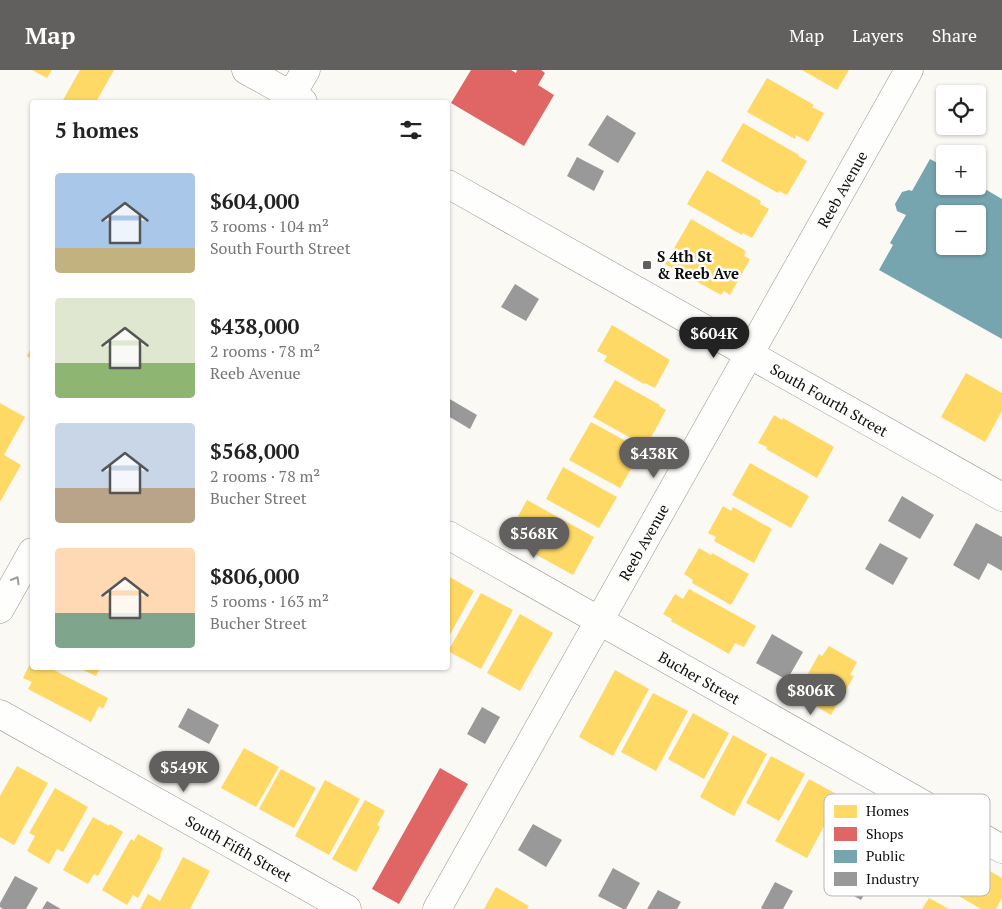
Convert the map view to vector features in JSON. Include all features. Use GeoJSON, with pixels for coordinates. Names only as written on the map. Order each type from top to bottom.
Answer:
{"type":"FeatureCollection","features":[{"type":"Feature","properties":{"kind":"street"},"geometry":{"type":"LineString","coordinates":[[246,70],[294,100],[306,70]]}},
{"type":"Feature","properties":{"kind":"street","name":"Reeb Avenue"},"geometry":{"type":"LineString","coordinates":[[437,909],[909,70]]}},
{"type":"Feature","properties":{"kind":"street","name":"South Fourth Street"},"geometry":{"type":"LineString","coordinates":[[450,185],[1002,497]]}},
{"type":"Feature","properties":{"kind":"street","name":"Bucher Street"},"geometry":{"type":"LineString","coordinates":[[450,536],[905,794]]}},
{"type":"Feature","properties":{"kind":"street"},"geometry":{"type":"LineString","coordinates":[[0,609],[30,556]]}},
{"type":"Feature","properties":{"kind":"street","name":"South Fifth Street"},"geometry":{"type":"LineString","coordinates":[[0,714],[347,909]]}},
{"type":"Feature","properties":{"kind":"street","name":"Bucher Street"},"geometry":{"type":"LineString","coordinates":[[990,842],[1002,849]]}},
{"type":"Feature","properties":{"kind":"building: Homes"},"geometry":{"type":"Polygon","coordinates":[[[32,70],[52,70],[47,78],[32,70]]]}},
{"type":"Feature","properties":{"kind":"building: Homes"},"geometry":{"type":"Polygon","coordinates":[[[80,70],[114,70],[97,100],[63,100],[80,70]]]}},
{"type":"Feature","properties":{"kind":"building: Homes"},"geometry":{"type":"Polygon","coordinates":[[[802,70],[849,70],[837,90],[802,70]]]}},
{"type":"Feature","properties":{"kind":"building: Homes"},"geometry":{"type":"Polygon","coordinates":[[[767,78],[814,105],[812,107],[824,113],[808,142],[796,135],[795,139],[747,112],[767,78]]]}},
{"type":"Feature","properties":{"kind":"building: Homes"},"geometry":{"type":"Polygon","coordinates":[[[743,123],[807,161],[787,195],[779,191],[778,193],[721,161],[743,123]]]}},
{"type":"Feature","properties":{"kind":"building: Homes"},"geometry":{"type":"Polygon","coordinates":[[[707,170],[761,201],[760,204],[769,209],[752,238],[743,233],[742,235],[687,204],[707,170]]]}},
{"type":"Feature","properties":{"kind":"building: Homes"},"geometry":{"type":"Polygon","coordinates":[[[691,219],[746,251],[744,256],[750,259],[730,295],[724,291],[721,295],[665,264],[691,219]]]}},
{"type":"Feature","properties":{"kind":"building: Homes"},"geometry":{"type":"Polygon","coordinates":[[[612,325],[670,360],[655,388],[644,384],[604,361],[607,356],[597,351],[612,325]]]}},
{"type":"Feature","properties":{"kind":"building: Homes"},"geometry":{"type":"Polygon","coordinates":[[[966,373],[1002,393],[1002,411],[985,442],[941,417],[966,373]]]}},
{"type":"Feature","properties":{"kind":"building: Homes"},"geometry":{"type":"Polygon","coordinates":[[[615,380],[666,410],[648,443],[640,439],[638,442],[593,417],[615,380]]]}},
{"type":"Feature","properties":{"kind":"building: Homes"},"geometry":{"type":"Polygon","coordinates":[[[0,403],[25,417],[4,455],[21,465],[0,502],[0,403]]]}},
{"type":"Feature","properties":{"kind":"building: Homes"},"geometry":{"type":"Polygon","coordinates":[[[774,415],[782,420],[783,418],[834,447],[817,478],[758,443],[774,415]]]}},
{"type":"Feature","properties":{"kind":"building: Homes"},"geometry":{"type":"Polygon","coordinates":[[[591,422],[642,450],[620,488],[569,460],[591,422]]]}},
{"type":"Feature","properties":{"kind":"building: Homes"},"geometry":{"type":"Polygon","coordinates":[[[750,463],[809,496],[791,528],[732,495],[750,463]]]}},
{"type":"Feature","properties":{"kind":"building: Homes"},"geometry":{"type":"Polygon","coordinates":[[[563,467],[617,497],[599,528],[546,499],[563,467]]]}},
{"type":"Feature","properties":{"kind":"building: Homes"},"geometry":{"type":"Polygon","coordinates":[[[527,500],[594,537],[573,575],[506,538],[527,500]]]}},
{"type":"Feature","properties":{"kind":"building: Homes"},"geometry":{"type":"Polygon","coordinates":[[[723,506],[731,511],[733,507],[772,529],[754,563],[714,541],[716,537],[708,533],[723,506]]]}},
{"type":"Feature","properties":{"kind":"building: Homes"},"geometry":{"type":"Polygon","coordinates":[[[699,548],[711,555],[712,553],[749,574],[731,605],[692,583],[693,580],[684,574],[699,548]]]}},
{"type":"Feature","properties":{"kind":"building: Homes"},"geometry":{"type":"Polygon","coordinates":[[[450,577],[474,591],[450,634],[450,577]]]}},
{"type":"Feature","properties":{"kind":"building: Homes"},"geometry":{"type":"Polygon","coordinates":[[[689,589],[756,626],[744,647],[735,643],[729,654],[671,621],[672,619],[663,614],[675,594],[683,599],[689,589]]]}},
{"type":"Feature","properties":{"kind":"building: Homes"},"geometry":{"type":"Polygon","coordinates":[[[481,593],[513,610],[481,669],[450,652],[450,647],[481,593]]]}},
{"type":"Feature","properties":{"kind":"building: Homes"},"geometry":{"type":"Polygon","coordinates":[[[520,614],[553,633],[520,691],[487,673],[520,614]]]}},
{"type":"Feature","properties":{"kind":"building: Homes"},"geometry":{"type":"Polygon","coordinates":[[[829,646],[857,662],[850,675],[854,676],[831,715],[812,704],[814,701],[808,697],[815,685],[805,679],[819,654],[822,656],[829,646]]]}},
{"type":"Feature","properties":{"kind":"building: Homes"},"geometry":{"type":"Polygon","coordinates":[[[30,664],[30,670],[54,670],[108,698],[103,709],[99,706],[91,722],[28,689],[32,682],[23,678],[30,664]]]}},
{"type":"Feature","properties":{"kind":"building: Homes"},"geometry":{"type":"Polygon","coordinates":[[[83,670],[99,670],[96,676],[83,670]]]}},
{"type":"Feature","properties":{"kind":"building: Homes"},"geometry":{"type":"Polygon","coordinates":[[[615,670],[649,689],[613,756],[579,737],[615,670]]]}},
{"type":"Feature","properties":{"kind":"building: Homes"},"geometry":{"type":"Polygon","coordinates":[[[653,693],[688,711],[656,771],[621,752],[653,693]]]}},
{"type":"Feature","properties":{"kind":"building: Homes"},"geometry":{"type":"Polygon","coordinates":[[[693,713],[729,733],[704,779],[668,759],[693,713]]]}},
{"type":"Feature","properties":{"kind":"building: Homes"},"geometry":{"type":"Polygon","coordinates":[[[733,735],[767,754],[734,816],[700,797],[733,735]]]}},
{"type":"Feature","properties":{"kind":"building: Homes"},"geometry":{"type":"Polygon","coordinates":[[[244,748],[279,767],[256,807],[221,788],[244,748]]]}},
{"type":"Feature","properties":{"kind":"building: Homes"},"geometry":{"type":"Polygon","coordinates":[[[771,756],[805,774],[779,821],[746,803],[771,756]]]}},
{"type":"Feature","properties":{"kind":"building: Homes"},"geometry":{"type":"Polygon","coordinates":[[[17,766],[48,783],[14,845],[0,837],[0,796],[17,766]]]}},
{"type":"Feature","properties":{"kind":"building: Homes"},"geometry":{"type":"Polygon","coordinates":[[[281,769],[316,788],[294,828],[259,809],[281,769]]]}},
{"type":"Feature","properties":{"kind":"building: Homes"},"geometry":{"type":"Polygon","coordinates":[[[809,779],[836,794],[824,794],[824,826],[807,858],[775,841],[809,779]]]}},
{"type":"Feature","properties":{"kind":"building: Homes"},"geometry":{"type":"Polygon","coordinates":[[[325,780],[360,799],[329,855],[295,836],[325,780]]]}},
{"type":"Feature","properties":{"kind":"building: Homes"},"geometry":{"type":"Polygon","coordinates":[[[55,788],[88,807],[63,852],[57,849],[49,864],[27,851],[35,836],[29,833],[55,788]]]}},
{"type":"Feature","properties":{"kind":"building: Homes"},"geometry":{"type":"Polygon","coordinates":[[[365,800],[385,811],[377,825],[380,827],[356,872],[332,859],[365,800]]]}},
{"type":"Feature","properties":{"kind":"building: Homes"},"geometry":{"type":"Polygon","coordinates":[[[93,817],[123,832],[98,876],[94,874],[88,884],[63,870],[93,817]]]}},
{"type":"Feature","properties":{"kind":"building: Homes"},"geometry":{"type":"Polygon","coordinates":[[[138,834],[163,848],[161,856],[138,898],[133,895],[127,905],[102,890],[131,839],[134,841],[138,834]]]}},
{"type":"Feature","properties":{"kind":"building: Homes"},"geometry":{"type":"Polygon","coordinates":[[[183,857],[210,871],[190,909],[140,909],[148,894],[160,901],[183,857]]]}},
{"type":"Feature","properties":{"kind":"building: Homes"},"geometry":{"type":"Polygon","coordinates":[[[990,871],[1002,878],[1002,898],[996,909],[981,909],[959,896],[990,896],[990,871]]]}},
{"type":"Feature","properties":{"kind":"building: Homes"},"geometry":{"type":"Polygon","coordinates":[[[496,887],[529,906],[527,909],[484,909],[496,887]]]}},
{"type":"Feature","properties":{"kind":"building: Homes"},"geometry":{"type":"Polygon","coordinates":[[[929,898],[949,909],[922,909],[929,898]]]}},
{"type":"Feature","properties":{"kind":"building: Shops"},"geometry":{"type":"Polygon","coordinates":[[[471,70],[511,70],[516,73],[517,70],[541,70],[545,73],[538,85],[554,95],[524,146],[451,103],[471,70]]]}},
{"type":"Feature","properties":{"kind":"building: Shops"},"geometry":{"type":"Polygon","coordinates":[[[440,768],[468,784],[399,904],[372,889],[440,768]]]}},
{"type":"Feature","properties":{"kind":"building: Public"},"geometry":{"type":"Polygon","coordinates":[[[930,159],[936,162],[936,195],[986,195],[986,190],[1002,199],[1002,339],[879,270],[893,245],[890,243],[906,215],[897,211],[895,204],[902,192],[912,191],[930,159]]]}},
{"type":"Feature","properties":{"kind":"building: Industry"},"geometry":{"type":"Polygon","coordinates":[[[607,115],[636,133],[618,163],[588,145],[607,115]]]}},
{"type":"Feature","properties":{"kind":"building: Industry"},"geometry":{"type":"Polygon","coordinates":[[[577,157],[604,171],[594,191],[567,176],[577,157]]]}},
{"type":"Feature","properties":{"kind":"building: Industry"},"geometry":{"type":"Polygon","coordinates":[[[515,284],[539,299],[526,321],[501,307],[515,284]]]}},
{"type":"Feature","properties":{"kind":"building: Industry"},"geometry":{"type":"Polygon","coordinates":[[[450,399],[477,415],[470,429],[450,417],[450,399]]]}},
{"type":"Feature","properties":{"kind":"building: Industry"},"geometry":{"type":"Polygon","coordinates":[[[902,496],[934,515],[920,539],[888,521],[902,496]]]}},
{"type":"Feature","properties":{"kind":"building: Industry"},"geometry":{"type":"Polygon","coordinates":[[[976,523],[1002,537],[1002,571],[988,563],[979,580],[953,565],[976,523]]]}},
{"type":"Feature","properties":{"kind":"building: Industry"},"geometry":{"type":"Polygon","coordinates":[[[880,543],[908,558],[893,585],[865,569],[880,543]]]}},
{"type":"Feature","properties":{"kind":"building: Industry"},"geometry":{"type":"Polygon","coordinates":[[[772,634],[803,652],[787,680],[756,663],[772,634]]]}},
{"type":"Feature","properties":{"kind":"building: Industry"},"geometry":{"type":"Polygon","coordinates":[[[482,707],[500,717],[485,744],[467,734],[482,707]]]}},
{"type":"Feature","properties":{"kind":"building: Industry"},"geometry":{"type":"Polygon","coordinates":[[[188,708],[219,725],[209,744],[178,727],[188,708]]]}},
{"type":"Feature","properties":{"kind":"building: Industry"},"geometry":{"type":"Polygon","coordinates":[[[533,824],[562,840],[546,867],[518,850],[533,824]]]}},
{"type":"Feature","properties":{"kind":"building: Industry"},"geometry":{"type":"Polygon","coordinates":[[[613,868],[640,883],[626,909],[598,896],[613,868]]]}},
{"type":"Feature","properties":{"kind":"building: Industry"},"geometry":{"type":"Polygon","coordinates":[[[15,876],[38,888],[26,909],[3,909],[0,907],[0,903],[15,876]]]}},
{"type":"Feature","properties":{"kind":"building: Industry"},"geometry":{"type":"Polygon","coordinates":[[[775,882],[793,891],[783,909],[763,909],[761,908],[775,882]]]}},
{"type":"Feature","properties":{"kind":"building: Industry"},"geometry":{"type":"Polygon","coordinates":[[[658,890],[681,902],[677,909],[647,909],[658,890]]]}},
{"type":"Feature","properties":{"kind":"building: Industry"},"geometry":{"type":"Polygon","coordinates":[[[854,896],[863,896],[861,900],[854,896]]]}},
{"type":"Feature","properties":{"kind":"building: Industry"},"geometry":{"type":"Polygon","coordinates":[[[47,901],[61,909],[42,909],[47,901]]]}},
{"type":"Feature","properties":{"kind":"place","name":"S 4th St & Reeb Ave"},"geometry":{"type":"Point","coordinates":[647,265]}}]}
